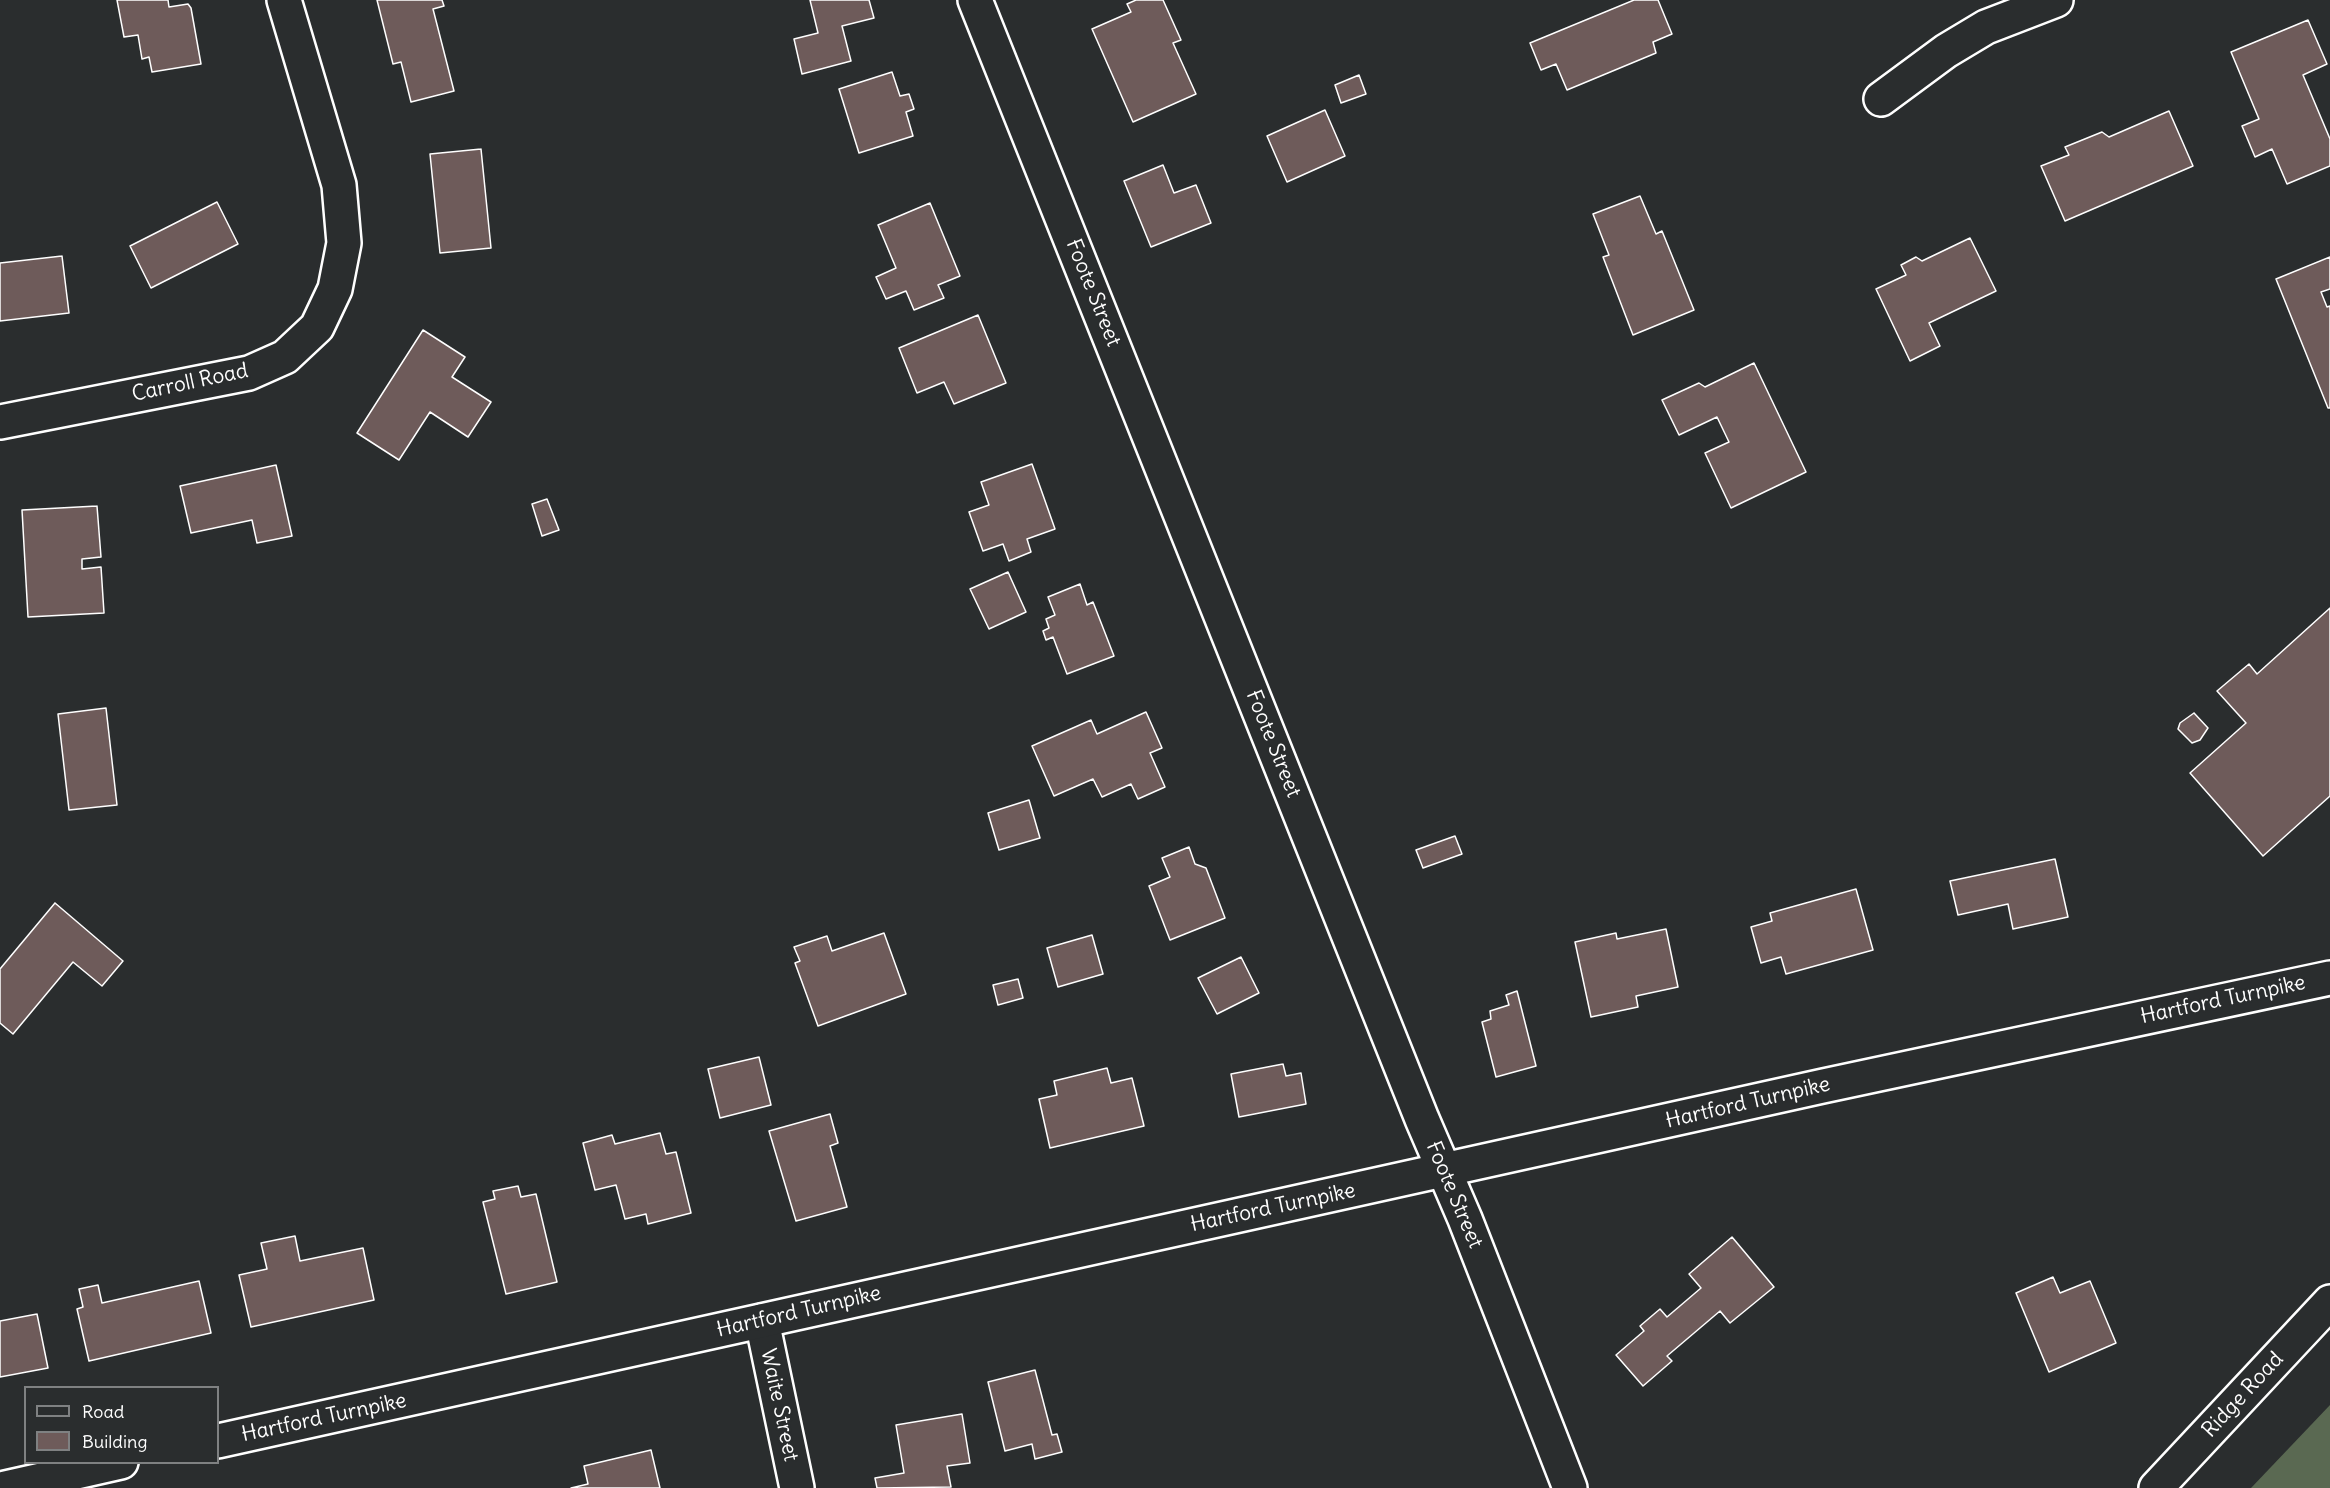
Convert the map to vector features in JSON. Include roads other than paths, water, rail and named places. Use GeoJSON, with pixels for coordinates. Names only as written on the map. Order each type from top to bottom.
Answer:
{"type":"FeatureCollection","features":[{"type":"Feature","properties":{"kind":"street","name":"Carroll Road"},"geometry":{"type":"LineString","coordinates":[[0,422],[249,373],[285,357],[316,327],[335,289],[344,243],[339,185],[284,0]]}},
{"type":"Feature","properties":{"kind":"street","name":"Foote Street"},"geometry":{"type":"LineString","coordinates":[[975,0],[1465,1219],[1570,1488]]}},
{"type":"Feature","properties":{"kind":"street"},"geometry":{"type":"LineString","coordinates":[[1881,99],[1946,51],[1986,27],[2056,0]]}},
{"type":"Feature","properties":{"kind":"street","name":"Hartford Turnpike"},"geometry":{"type":"LineString","coordinates":[[219,1441],[1870,1076],[2330,978]]}},
{"type":"Feature","properties":{"kind":"street","name":"Ridge Road"},"geometry":{"type":"LineString","coordinates":[[2156,1488],[2330,1302]]}},
{"type":"Feature","properties":{"kind":"street","name":"Waite Street"},"geometry":{"type":"LineString","coordinates":[[762,1321],[797,1488]]}},
{"type":"Feature","properties":{"kind":"street"},"geometry":{"type":"LineString","coordinates":[[5,1488],[112,1464]]}}]}
